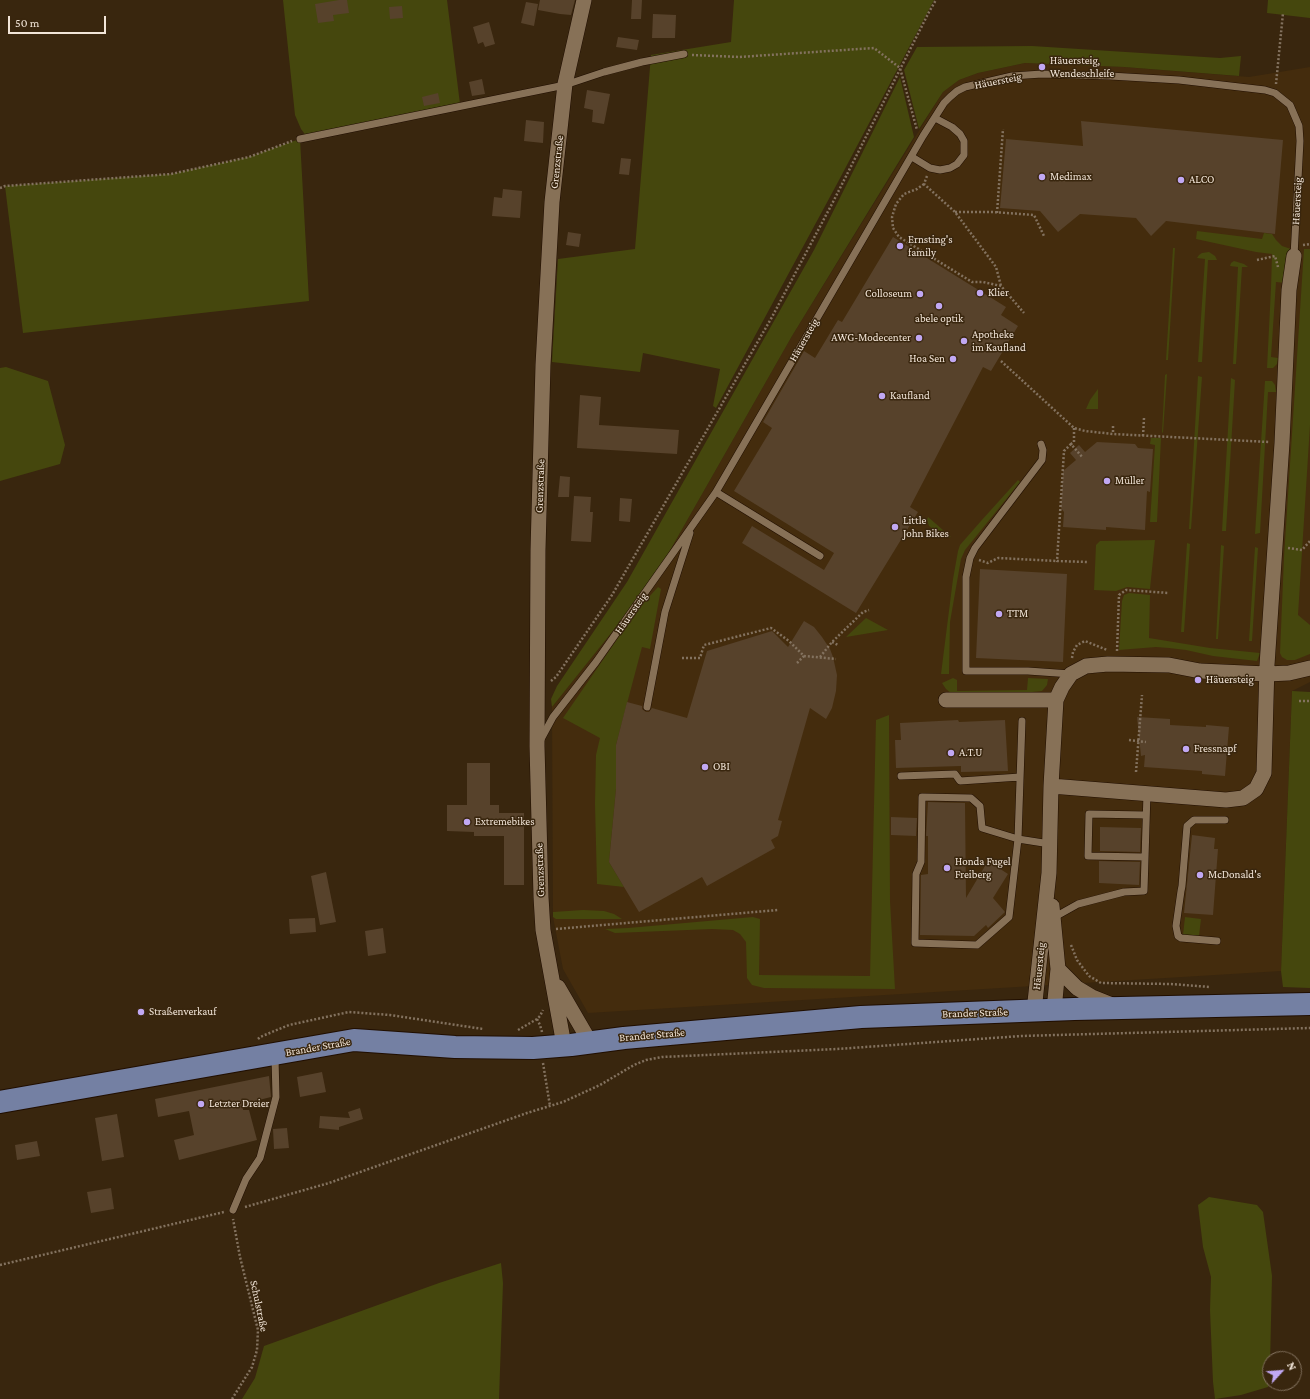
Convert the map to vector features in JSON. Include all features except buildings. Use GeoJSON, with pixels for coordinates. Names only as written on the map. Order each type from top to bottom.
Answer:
{"type":"FeatureCollection","features":[{"type":"Feature","properties":{"kind":"main road","name":"Brander Straße"},"geometry":{"type":"LineString","coordinates":[[0,1102],[354,1040],[455,1046],[533,1048],[624,1038],[861,1017],[1044,1010],[1310,1004]]}},
{"type":"Feature","properties":{"kind":"street","name":"Grenzstraße"},"geometry":{"type":"LineString","coordinates":[[564,1045],[543,930],[541,897],[537,746],[538,550],[543,365],[552,202],[565,85],[584,0]]}},
{"type":"Feature","properties":{"kind":"street","name":"Häuersteig"},"geometry":{"type":"LineString","coordinates":[[1051,786],[1226,800],[1243,798],[1256,789],[1264,773],[1267,674],[1282,443],[1289,290],[1294,256]]}},
{"type":"Feature","properties":{"kind":"street"},"geometry":{"type":"LineString","coordinates":[[1071,674],[1086,666],[1108,664],[1168,665],[1200,671],[1267,674],[1289,673],[1310,668]]}},
{"type":"Feature","properties":{"kind":"street","name":"Häuersteig"},"geometry":{"type":"LineString","coordinates":[[1044,1010],[1050,873],[1051,786],[1056,700],[1062,687],[1071,674]]}},
{"type":"Feature","properties":{"kind":"street"},"geometry":{"type":"LineString","coordinates":[[946,700],[1056,700]]}},
{"type":"Feature","properties":{"kind":"street","name":"Häuersteig"},"geometry":{"type":"LineString","coordinates":[[1044,1010],[1058,969],[1050,873]]}},
{"type":"Feature","properties":{"kind":"street","name":"Häuersteig"},"geometry":{"type":"LineString","coordinates":[[1058,969],[1077,988],[1092,997],[1119,1008]]}},
{"type":"Feature","properties":{"kind":"street","name":"Grenzstraße"},"geometry":{"type":"LineString","coordinates":[[551,973],[590,1042]]}},
{"type":"Feature","properties":{"kind":"lane"},"geometry":{"type":"LineString","coordinates":[[300,139],[565,85],[604,72],[642,62],[684,54]]}},
{"type":"Feature","properties":{"kind":"lane","name":"Häuersteig"},"geometry":{"type":"LineString","coordinates":[[537,746],[553,717],[596,662],[716,492],[920,142],[950,97],[965,87],[1012,76],[1042,74],[1179,80],[1265,90],[1275,93],[1290,105],[1300,126],[1294,256]]}},
{"type":"Feature","properties":{"kind":"lane"},"geometry":{"type":"LineString","coordinates":[[912,157],[930,168],[940,170],[950,168],[957,164],[964,155],[964,141],[960,134],[952,127],[935,118]]}},
{"type":"Feature","properties":{"kind":"lane"},"geometry":{"type":"LineString","coordinates":[[1041,444],[1043,450],[1042,460],[974,548],[970,558],[966,577],[966,671],[1028,671],[1071,674]]}},
{"type":"Feature","properties":{"kind":"lane"},"geometry":{"type":"LineString","coordinates":[[716,492],[820,556]]}},
{"type":"Feature","properties":{"kind":"lane"},"geometry":{"type":"LineString","coordinates":[[647,707],[665,612],[692,527]]}},
{"type":"Feature","properties":{"kind":"lane"},"geometry":{"type":"LineString","coordinates":[[1022,722],[1018,839],[1009,917],[977,945],[915,943],[916,874],[921,862],[922,797],[971,798],[980,806],[982,828],[1018,839],[1050,844]]}},
{"type":"Feature","properties":{"kind":"lane"},"geometry":{"type":"LineString","coordinates":[[901,776],[955,774],[960,781],[1020,777]]}},
{"type":"Feature","properties":{"kind":"lane"},"geometry":{"type":"LineString","coordinates":[[1053,918],[1078,904],[1124,892],[1144,891],[1147,793]]}},
{"type":"Feature","properties":{"kind":"lane"},"geometry":{"type":"LineString","coordinates":[[1145,857],[1088,856],[1089,814],[1146,815]]}},
{"type":"Feature","properties":{"kind":"lane"},"geometry":{"type":"LineString","coordinates":[[1217,941],[1181,938],[1178,936],[1176,926],[1182,886],[1187,826],[1194,820],[1225,820]]}},
{"type":"Feature","properties":{"kind":"lane"},"geometry":{"type":"LineString","coordinates":[[233,1210],[246,1179],[260,1158],[276,1097],[275,1054]]}},
{"type":"Feature","properties":{"kind":"path"},"geometry":{"type":"LineString","coordinates":[[538,690],[556,677],[612,595],[702,439],[772,317],[833,202],[936,0]]}},
{"type":"Feature","properties":{"kind":"path"},"geometry":{"type":"LineString","coordinates":[[1275,93],[1283,12]]}},
{"type":"Feature","properties":{"kind":"path"},"geometry":{"type":"LineString","coordinates":[[684,54],[739,57],[874,48],[900,68],[920,142]]}},
{"type":"Feature","properties":{"kind":"path"},"geometry":{"type":"LineString","coordinates":[[997,213],[1003,129]]}},
{"type":"Feature","properties":{"kind":"path"},"geometry":{"type":"LineString","coordinates":[[0,188],[5,186],[171,174],[250,157],[300,139]]}},
{"type":"Feature","properties":{"kind":"path"},"geometry":{"type":"LineString","coordinates":[[930,168],[924,184],[917,189],[904,194],[896,204],[892,217],[893,228],[899,237],[972,282],[983,282],[1001,286]]}},
{"type":"Feature","properties":{"kind":"path"},"geometry":{"type":"LineString","coordinates":[[924,184],[954,212],[996,267],[1001,286],[1024,314]]}},
{"type":"Feature","properties":{"kind":"path"},"geometry":{"type":"LineString","coordinates":[[954,212],[1034,214],[1044,236]]}},
{"type":"Feature","properties":{"kind":"path"},"geometry":{"type":"LineString","coordinates":[[1257,260],[1275,256],[1282,281],[1289,290]]}},
{"type":"Feature","properties":{"kind":"path"},"geometry":{"type":"LineString","coordinates":[[1001,361],[1074,428],[1085,432],[1282,443]]}},
{"type":"Feature","properties":{"kind":"path"},"geometry":{"type":"LineString","coordinates":[[1143,436],[1144,418]]}},
{"type":"Feature","properties":{"kind":"path"},"geometry":{"type":"LineString","coordinates":[[1113,426],[1113,434]]}},
{"type":"Feature","properties":{"kind":"path"},"geometry":{"type":"LineString","coordinates":[[1057,561],[1064,451],[1074,442],[1074,428]]}},
{"type":"Feature","properties":{"kind":"path"},"geometry":{"type":"LineString","coordinates":[[1071,444],[1083,458]]}},
{"type":"Feature","properties":{"kind":"path"},"geometry":{"type":"LineString","coordinates":[[1289,549],[1305,549],[1310,541]]}},
{"type":"Feature","properties":{"kind":"path"},"geometry":{"type":"LineString","coordinates":[[970,558],[988,563],[998,558],[1088,562]]}},
{"type":"Feature","properties":{"kind":"path"},"geometry":{"type":"LineString","coordinates":[[1086,641],[1116,654],[1119,595],[1126,590],[1169,593]]}},
{"type":"Feature","properties":{"kind":"path"},"geometry":{"type":"LineString","coordinates":[[820,657],[832,642],[863,612],[869,610]]}},
{"type":"Feature","properties":{"kind":"path"},"geometry":{"type":"LineString","coordinates":[[682,658],[700,658],[704,645],[771,628],[789,641],[804,656],[836,659]]}},
{"type":"Feature","properties":{"kind":"path"},"geometry":{"type":"LineString","coordinates":[[832,642],[838,645]]}},
{"type":"Feature","properties":{"kind":"path"},"geometry":{"type":"LineString","coordinates":[[797,663],[804,656]]}},
{"type":"Feature","properties":{"kind":"path"},"geometry":{"type":"LineString","coordinates":[[1136,772],[1142,695]]}},
{"type":"Feature","properties":{"kind":"path"},"geometry":{"type":"LineString","coordinates":[[1299,701],[1310,701]]}},
{"type":"Feature","properties":{"kind":"path"},"geometry":{"type":"LineString","coordinates":[[1129,740],[1146,742]]}},
{"type":"Feature","properties":{"kind":"path"},"geometry":{"type":"LineString","coordinates":[[543,930],[778,910]]}},
{"type":"Feature","properties":{"kind":"path"},"geometry":{"type":"LineString","coordinates":[[1070,943],[1077,960],[1089,976],[1101,983]]}},
{"type":"Feature","properties":{"kind":"path"},"geometry":{"type":"LineString","coordinates":[[513,1031],[537,1020],[544,1008]]}},
{"type":"Feature","properties":{"kind":"path"},"geometry":{"type":"LineString","coordinates":[[253,1058],[254,1043],[260,1037],[289,1025],[349,1012],[390,1015],[489,1030]]}},
{"type":"Feature","properties":{"kind":"path"},"geometry":{"type":"LineString","coordinates":[[0,1265],[233,1210],[329,1183],[526,1112],[563,1102],[600,1086],[634,1065],[646,1060],[662,1057],[836,1049],[1021,1036],[1310,1028]]}},
{"type":"Feature","properties":{"kind":"path","name":"Schulstraße"},"geometry":{"type":"LineString","coordinates":[[232,1399],[252,1368],[257,1350],[258,1330],[240,1257],[233,1210]]}},
{"type":"Feature","properties":{"kind":"shaded area"},"geometry":{"type":"Polygon","coordinates":[[[283,0],[447,0],[460,104],[307,137],[301,129],[295,115],[283,0]]]}},
{"type":"Feature","properties":{"kind":"shaded area"},"geometry":{"type":"Polygon","coordinates":[[[734,0],[934,0],[716,408],[713,406],[720,369],[643,353],[640,372],[552,362],[558,259],[635,249],[651,55],[731,42],[734,0]]]}},
{"type":"Feature","properties":{"kind":"shaded area"},"geometry":{"type":"Polygon","coordinates":[[[1268,0],[1310,0],[1310,18],[1267,13],[1268,0]]]}},
{"type":"Feature","properties":{"kind":"shaded area"},"geometry":{"type":"Polygon","coordinates":[[[1032,46],[1220,58],[1241,56],[1239,76],[1124,67],[1025,63],[978,73],[959,80],[943,92],[919,129],[904,70],[917,47],[1032,46]]]}},
{"type":"Feature","properties":{"kind":"shaded area"},"geometry":{"type":"Polygon","coordinates":[[[1025,63],[1124,67],[1249,77],[1310,67],[1310,682],[1292,691],[1281,971],[588,1013],[563,969],[553,917],[552,707],[652,582],[792,336],[943,92],[959,80],[978,73],[1025,63]]]}},
{"type":"Feature","properties":{"kind":"shaded area"},"geometry":{"type":"Polygon","coordinates":[[[900,77],[914,137],[792,336],[652,582],[552,707],[551,699],[557,686],[627,582],[814,250],[900,77]]]}},
{"type":"Feature","properties":{"kind":"shaded area"},"geometry":{"type":"Polygon","coordinates":[[[300,139],[309,301],[23,333],[5,186],[171,174],[249,157],[300,139]]]}},
{"type":"Feature","properties":{"kind":"shaded area"},"geometry":{"type":"Polygon","coordinates":[[[1197,231],[1262,239],[1264,233],[1272,234],[1282,246],[1291,249],[1286,283],[1276,282],[1271,357],[1278,358],[1277,364],[1273,368],[1267,368],[1272,254],[1196,239],[1197,231]]]}},
{"type":"Feature","properties":{"kind":"shaded area"},"geometry":{"type":"Polygon","coordinates":[[[1173,248],[1175,248],[1168,360],[1166,360],[1173,248]]]}},
{"type":"Feature","properties":{"kind":"shaded area"},"geometry":{"type":"Polygon","coordinates":[[[1304,249],[1310,249],[1310,425],[1298,615],[1310,625],[1310,654],[1295,660],[1287,660],[1282,657],[1280,653],[1284,557],[1304,249]]]}},
{"type":"Feature","properties":{"kind":"shaded area"},"geometry":{"type":"Polygon","coordinates":[[[1209,252],[1215,256],[1217,260],[1208,260],[1202,362],[1198,362],[1205,259],[1197,258],[1202,253],[1209,252]]]}},
{"type":"Feature","properties":{"kind":"shaded area"},"geometry":{"type":"Polygon","coordinates":[[[1234,261],[1248,267],[1242,267],[1236,364],[1233,364],[1238,267],[1230,266],[1234,261]]]}},
{"type":"Feature","properties":{"kind":"shaded area"},"geometry":{"type":"Polygon","coordinates":[[[6,367],[48,381],[65,445],[60,464],[0,481],[0,368],[6,367]]]}},
{"type":"Feature","properties":{"kind":"shaded area"},"geometry":{"type":"Polygon","coordinates":[[[1167,374],[1163,433],[1165,375],[1167,374]]]}},
{"type":"Feature","properties":{"kind":"shaded area"},"geometry":{"type":"Polygon","coordinates":[[[1198,376],[1202,377],[1191,529],[1189,529],[1198,376]]]}},
{"type":"Feature","properties":{"kind":"shaded area"},"geometry":{"type":"Polygon","coordinates":[[[1231,378],[1235,380],[1226,531],[1222,531],[1231,378]]]}},
{"type":"Feature","properties":{"kind":"shaded area"},"geometry":{"type":"Polygon","coordinates":[[[1265,381],[1272,381],[1275,385],[1276,392],[1268,392],[1260,533],[1255,534],[1265,381]]]}},
{"type":"Feature","properties":{"kind":"shaded area"},"geometry":{"type":"Polygon","coordinates":[[[1098,389],[1098,409],[1086,409],[1090,400],[1098,389]]]}},
{"type":"Feature","properties":{"kind":"shaded area"},"geometry":{"type":"Polygon","coordinates":[[[1151,438],[1161,438],[1157,522],[1150,522],[1155,445],[1150,444],[1151,438]]]}},
{"type":"Feature","properties":{"kind":"shaded area"},"geometry":{"type":"Polygon","coordinates":[[[1018,480],[1020,482],[965,550],[961,559],[950,622],[949,674],[941,674],[953,579],[960,545],[1018,480]]]}},
{"type":"Feature","properties":{"kind":"shaded area"},"geometry":{"type":"Polygon","coordinates":[[[928,517],[951,537],[946,538],[929,526],[927,520],[928,517]]]}},
{"type":"Feature","properties":{"kind":"shaded area"},"geometry":{"type":"Polygon","coordinates":[[[1155,540],[1150,589],[1127,587],[1116,591],[1094,590],[1096,545],[1100,541],[1155,540]]]}},
{"type":"Feature","properties":{"kind":"shaded area"},"geometry":{"type":"Polygon","coordinates":[[[1187,543],[1190,544],[1184,632],[1181,632],[1187,543]]]}},
{"type":"Feature","properties":{"kind":"shaded area"},"geometry":{"type":"Polygon","coordinates":[[[1221,545],[1224,546],[1218,639],[1216,639],[1221,545]]]}},
{"type":"Feature","properties":{"kind":"shaded area"},"geometry":{"type":"Polygon","coordinates":[[[1255,547],[1258,548],[1252,641],[1249,641],[1255,547]]]}},
{"type":"Feature","properties":{"kind":"shaded area"},"geometry":{"type":"Polygon","coordinates":[[[658,587],[661,589],[650,649],[642,647],[616,745],[616,789],[609,862],[624,887],[597,884],[595,804],[596,755],[600,738],[563,718],[638,609],[658,587]]]}},
{"type":"Feature","properties":{"kind":"shaded area"},"geometry":{"type":"Polygon","coordinates":[[[1129,593],[1150,595],[1149,638],[1210,648],[1260,653],[1257,661],[1213,656],[1169,648],[1156,647],[1119,650],[1122,601],[1124,595],[1129,593]]]}},
{"type":"Feature","properties":{"kind":"shaded area"},"geometry":{"type":"Polygon","coordinates":[[[866,618],[888,630],[846,637],[866,618]]]}},
{"type":"Feature","properties":{"kind":"shaded area"},"geometry":{"type":"Polygon","coordinates":[[[953,678],[957,680],[957,691],[1027,690],[1028,678],[1048,679],[1047,685],[1042,691],[1013,694],[952,694],[942,683],[953,678]]]}},
{"type":"Feature","properties":{"kind":"shaded area"},"geometry":{"type":"Polygon","coordinates":[[[1292,691],[1310,692],[1310,988],[1283,987],[1281,971],[1292,691]]]}},
{"type":"Feature","properties":{"kind":"shaded area"},"geometry":{"type":"Polygon","coordinates":[[[889,715],[890,901],[895,989],[764,988],[752,985],[747,978],[746,942],[740,934],[733,930],[712,929],[615,933],[605,929],[753,917],[760,919],[759,975],[870,976],[876,720],[889,715]]]}},
{"type":"Feature","properties":{"kind":"shaded area"},"geometry":{"type":"Polygon","coordinates":[[[583,910],[604,911],[614,914],[622,919],[556,919],[553,917],[553,912],[583,910]]]}},
{"type":"Feature","properties":{"kind":"shaded area"},"geometry":{"type":"Polygon","coordinates":[[[1185,917],[1201,919],[1199,936],[1183,935],[1185,917]]]}},
{"type":"Feature","properties":{"kind":"shaded area"},"geometry":{"type":"Polygon","coordinates":[[[1209,1197],[1257,1205],[1263,1212],[1272,1276],[1270,1351],[1262,1351],[1262,1389],[1241,1395],[1215,1399],[1210,1310],[1211,1277],[1203,1247],[1198,1205],[1209,1197]]]}},
{"type":"Feature","properties":{"kind":"shaded area"},"geometry":{"type":"Polygon","coordinates":[[[501,1263],[503,1283],[499,1399],[242,1399],[255,1378],[264,1346],[439,1283],[501,1263]]]}},
{"type":"Feature","properties":{"kind":"place","name":"Häuersteig, Wendeschleife"},"geometry":{"type":"Point","coordinates":[1042,67]}},
{"type":"Feature","properties":{"kind":"place","name":"Medimax"},"geometry":{"type":"Point","coordinates":[1042,177]}},
{"type":"Feature","properties":{"kind":"place","name":"ALCO"},"geometry":{"type":"Point","coordinates":[1181,180]}},
{"type":"Feature","properties":{"kind":"place","name":"Ernsting's family"},"geometry":{"type":"Point","coordinates":[900,246]}},
{"type":"Feature","properties":{"kind":"place","name":"Klier"},"geometry":{"type":"Point","coordinates":[980,293]}},
{"type":"Feature","properties":{"kind":"place","name":"Colloseum"},"geometry":{"type":"Point","coordinates":[920,294]}},
{"type":"Feature","properties":{"kind":"place","name":"abele optik"},"geometry":{"type":"Point","coordinates":[939,306]}},
{"type":"Feature","properties":{"kind":"place","name":"AWG-Modecenter"},"geometry":{"type":"Point","coordinates":[919,338]}},
{"type":"Feature","properties":{"kind":"place","name":"Apotheke im Kaufland"},"geometry":{"type":"Point","coordinates":[964,341]}},
{"type":"Feature","properties":{"kind":"place","name":"Hoa Sen"},"geometry":{"type":"Point","coordinates":[953,359]}},
{"type":"Feature","properties":{"kind":"place","name":"Kaufland"},"geometry":{"type":"Point","coordinates":[882,396]}},
{"type":"Feature","properties":{"kind":"place","name":"Müller"},"geometry":{"type":"Point","coordinates":[1107,481]}},
{"type":"Feature","properties":{"kind":"place","name":"Little John Bikes"},"geometry":{"type":"Point","coordinates":[895,527]}},
{"type":"Feature","properties":{"kind":"place","name":"TTM"},"geometry":{"type":"Point","coordinates":[999,614]}},
{"type":"Feature","properties":{"kind":"place","name":"Häuersteig"},"geometry":{"type":"Point","coordinates":[1198,680]}},
{"type":"Feature","properties":{"kind":"place","name":"Fressnapf"},"geometry":{"type":"Point","coordinates":[1186,749]}},
{"type":"Feature","properties":{"kind":"place","name":"A.T.U"},"geometry":{"type":"Point","coordinates":[951,753]}},
{"type":"Feature","properties":{"kind":"place","name":"OBI"},"geometry":{"type":"Point","coordinates":[705,767]}},
{"type":"Feature","properties":{"kind":"place","name":"Extremebikes"},"geometry":{"type":"Point","coordinates":[467,822]}},
{"type":"Feature","properties":{"kind":"place","name":"Honda Fugel Freiberg"},"geometry":{"type":"Point","coordinates":[947,868]}},
{"type":"Feature","properties":{"kind":"place","name":"McDonald's"},"geometry":{"type":"Point","coordinates":[1200,875]}},
{"type":"Feature","properties":{"kind":"place","name":"Straßenverkauf"},"geometry":{"type":"Point","coordinates":[141,1012]}},
{"type":"Feature","properties":{"kind":"place","name":"Letzter Dreier"},"geometry":{"type":"Point","coordinates":[201,1104]}}]}
